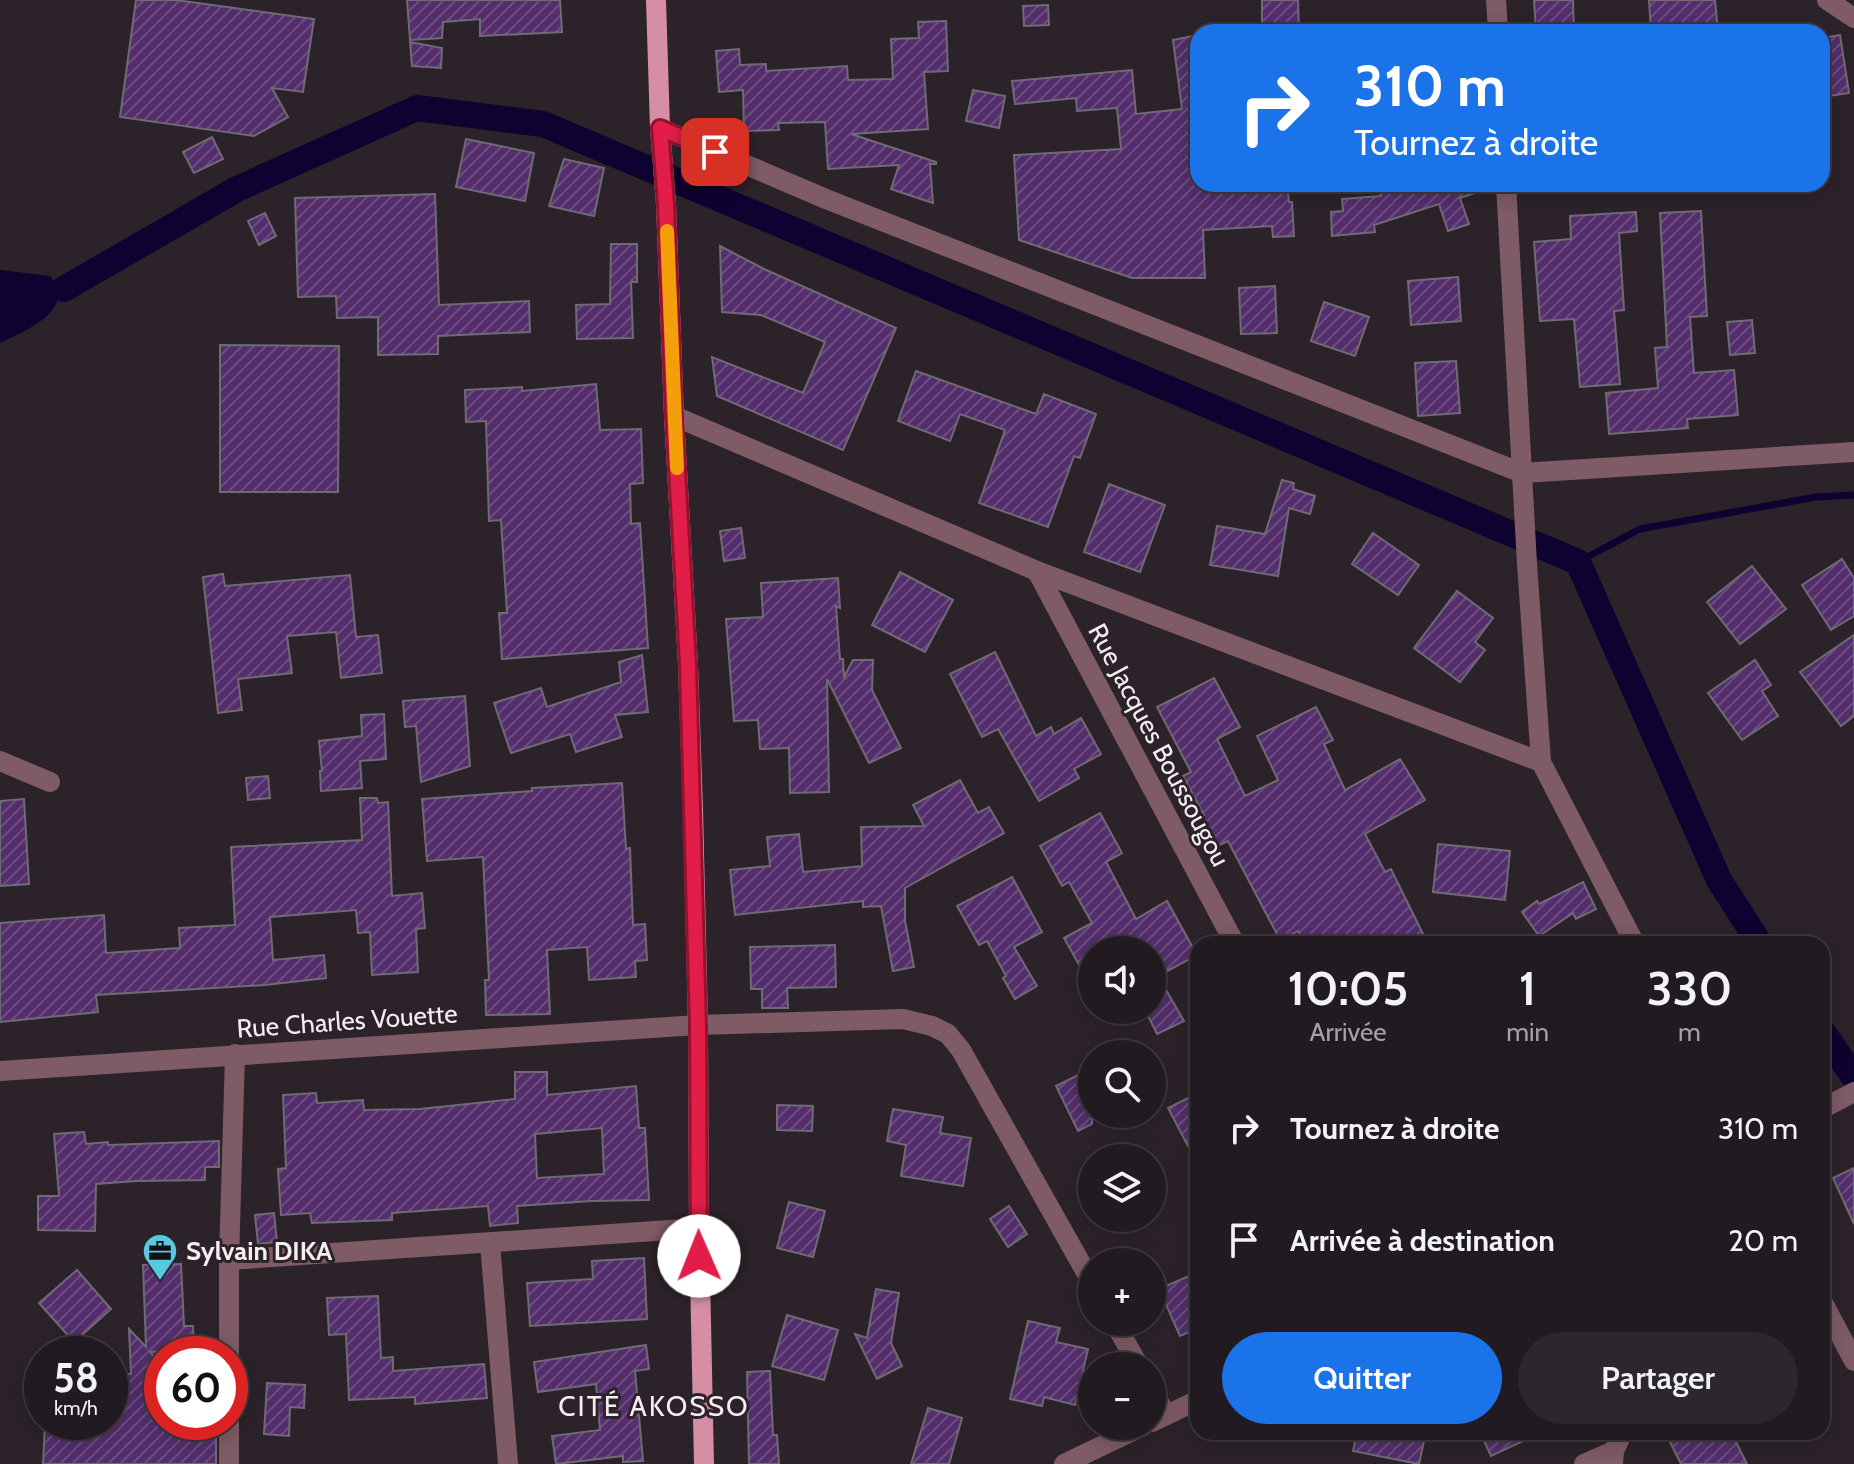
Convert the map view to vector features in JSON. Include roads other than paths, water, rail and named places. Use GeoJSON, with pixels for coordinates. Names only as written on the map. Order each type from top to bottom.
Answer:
{"type":"FeatureCollection","features":[{"type":"Feature","properties":{"kind":"main road"},"geometry":{"type":"LineString","coordinates":[[656,0],[688,664],[698,1025],[704,1464]]}},
{"type":"Feature","properties":{"kind":"street"},"geometry":{"type":"LineString","coordinates":[[1496,0],[1498,24]]}},
{"type":"Feature","properties":{"kind":"street"},"geometry":{"type":"LineString","coordinates":[[1827,0],[1854,18]]}},
{"type":"Feature","properties":{"kind":"street"},"geometry":{"type":"LineString","coordinates":[[661,137],[1522,473],[1854,452]]}},
{"type":"Feature","properties":{"kind":"street"},"geometry":{"type":"LineString","coordinates":[[1506,192],[1541,762],[1631,936]]}},
{"type":"Feature","properties":{"kind":"street"},"geometry":{"type":"LineString","coordinates":[[674,416],[1037,571],[1541,762]]}},
{"type":"Feature","properties":{"kind":"street","name":"Rue Jacques Boussougou"},"geometry":{"type":"LineString","coordinates":[[1037,571],[1231,936]]}},
{"type":"Feature","properties":{"kind":"street"},"geometry":{"type":"LineString","coordinates":[[0,761],[50,782]]}},
{"type":"Feature","properties":{"kind":"street","name":"Rue Charles Vouette"},"geometry":{"type":"LineString","coordinates":[[0,1071],[698,1025],[903,1019],[932,1026],[948,1034],[961,1050],[1078,1258]]}},
{"type":"Feature","properties":{"kind":"street"},"geometry":{"type":"LineString","coordinates":[[229,1336],[235,1054]]}},
{"type":"Feature","properties":{"kind":"street"},"geometry":{"type":"LineString","coordinates":[[1830,1105],[1850,1094]]}},
{"type":"Feature","properties":{"kind":"street"},"geometry":{"type":"LineString","coordinates":[[229,1260],[699,1228]]}},
{"type":"Feature","properties":{"kind":"street"},"geometry":{"type":"LineString","coordinates":[[490,1243],[508,1464]]}},
{"type":"Feature","properties":{"kind":"street"},"geometry":{"type":"LineString","coordinates":[[1830,1316],[1854,1361]]}},
{"type":"Feature","properties":{"kind":"street"},"geometry":{"type":"LineString","coordinates":[[1166,1415],[1190,1404]]}},
{"type":"Feature","properties":{"kind":"street"},"geometry":{"type":"LineString","coordinates":[[229,1440],[229,1464]]}},
{"type":"Feature","properties":{"kind":"street"},"geometry":{"type":"LineString","coordinates":[[1064,1464],[1114,1440]]}},
{"type":"Feature","properties":{"kind":"street"},"geometry":{"type":"LineString","coordinates":[[1584,1464],[1616,1449]]}},
{"type":"Feature","properties":{"kind":"waterway"},"geometry":{"type":"LineString","coordinates":[[64,289],[237,189],[417,108],[543,124],[1578,562],[1719,880],[1755,936]]}},
{"type":"Feature","properties":{"kind":"waterway"},"geometry":{"type":"LineString","coordinates":[[1578,562],[1640,529],[1816,497],[1854,495]]}},
{"type":"Feature","properties":{"kind":"waterway"},"geometry":{"type":"LineString","coordinates":[[1830,1042],[1854,1077]]}},
{"type":"Feature","properties":{"kind":"place","name":"Sylvain DIKA"},"geometry":{"type":"Point","coordinates":[160,1282]}},
{"type":"Feature","properties":{"kind":"district","name":"CITÉ AKOSSO"},"geometry":{"type":"Point","coordinates":[654,1406]}}]}
